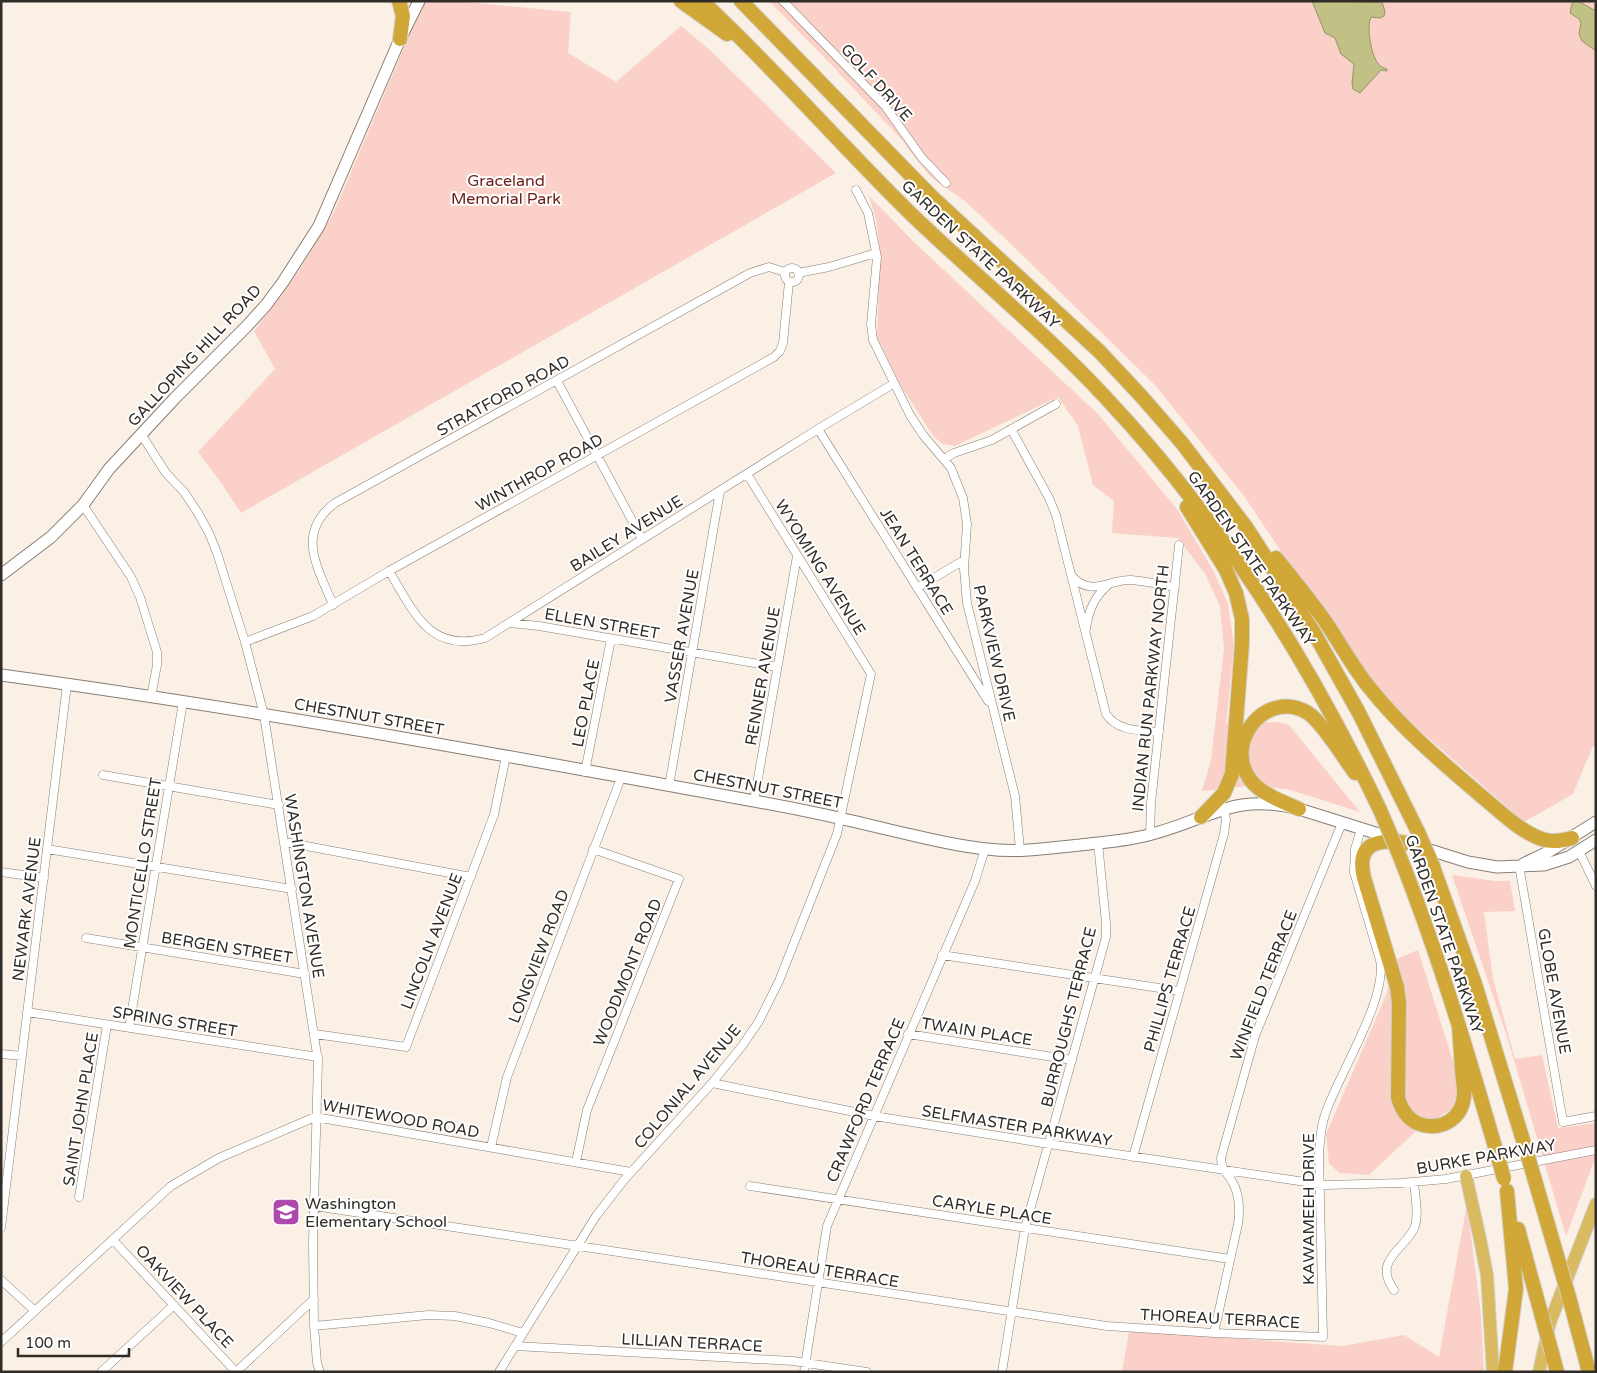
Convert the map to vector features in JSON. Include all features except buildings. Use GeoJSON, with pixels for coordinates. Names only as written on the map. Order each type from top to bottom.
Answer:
{"type":"FeatureCollection","features":[{"type":"Feature","properties":{"kind":"highway"},"geometry":{"type":"LineString","coordinates":[[399,1],[403,16],[400,39]]}},
{"type":"Feature","properties":{"kind":"highway"},"geometry":{"type":"LineString","coordinates":[[681,1],[772,70]]}},
{"type":"Feature","properties":{"kind":"highway","name":"GARDEN STATE PARKWAY"},"geometry":{"type":"LineString","coordinates":[[702,1],[772,70],[925,228],[1082,372],[1148,444],[1209,522],[1278,622],[1336,720],[1380,810],[1403,848],[1498,1157],[1557,1372]]}},
{"type":"Feature","properties":{"kind":"highway","name":"GARDEN STATE PARKWAY"},"geometry":{"type":"LineString","coordinates":[[741,1],[932,197],[1110,363],[1152,408],[1201,466],[1272,567],[1324,649],[1369,733],[1432,864],[1475,984],[1534,1177],[1589,1372]]}},
{"type":"Feature","properties":{"kind":"highway"},"geometry":{"type":"LineString","coordinates":[[1148,444],[1226,570],[1236,593],[1242,619],[1242,644],[1232,774],[1224,793],[1200,817]]}},
{"type":"Feature","properties":{"kind":"highway"},"geometry":{"type":"LineString","coordinates":[[1201,466],[1307,596],[1363,680],[1404,726],[1450,770],[1527,832],[1548,841],[1572,838]]}},
{"type":"Feature","properties":{"kind":"highway"},"geometry":{"type":"LineString","coordinates":[[1224,808],[1236,785],[1241,750],[1248,729],[1260,715],[1281,707],[1302,710],[1318,723],[1380,810]]}},
{"type":"Feature","properties":{"kind":"highway"},"geometry":{"type":"LineString","coordinates":[[1241,750],[1244,769],[1254,784],[1268,794],[1299,809]]}},
{"type":"Feature","properties":{"kind":"highway"},"geometry":{"type":"LineString","coordinates":[[1403,848],[1389,841],[1373,844],[1365,851],[1362,865],[1364,878],[1391,961],[1397,987],[1399,1003],[1398,1098],[1404,1112],[1418,1124],[1431,1126],[1444,1124],[1455,1117],[1461,1108],[1464,1091],[1459,1026]]}},
{"type":"Feature","properties":{"kind":"highway"},"geometry":{"type":"LineString","coordinates":[[1466,1176],[1487,1275],[1493,1372]]}},
{"type":"Feature","properties":{"kind":"highway"},"geometry":{"type":"LineString","coordinates":[[1505,1372],[1516,1289],[1506,1185]]}},
{"type":"Feature","properties":{"kind":"highway"},"geometry":{"type":"LineString","coordinates":[[1539,1372],[1550,1322],[1596,1204]]}},
{"type":"Feature","properties":{"kind":"highway"},"geometry":{"type":"LineString","coordinates":[[1569,1297],[1596,1366]]}},
{"type":"Feature","properties":{"kind":"main road","name":"GALLOPING HILL ROAD"},"geometry":{"type":"LineString","coordinates":[[400,39],[412,1]]}},
{"type":"Feature","properties":{"kind":"main road","name":"GALLOPING HILL ROAD"},"geometry":{"type":"LineString","coordinates":[[1,575],[51,537],[83,505],[109,469],[141,434],[266,305],[319,226],[400,39],[419,1]]}},
{"type":"Feature","properties":{"kind":"main road","name":"CHESTNUT STREET"},"geometry":{"type":"LineString","coordinates":[[1,675],[183,702],[506,756],[754,801],[953,844],[986,849],[1020,850],[1098,843],[1150,835],[1224,808],[1257,803],[1299,809],[1342,822],[1403,848],[1497,867],[1550,864],[1580,851],[1596,840]]}},
{"type":"Feature","properties":{"kind":"main road","name":"CHESTNUT STREET"},"geometry":{"type":"LineString","coordinates":[[1519,866],[1548,852],[1596,822]]}},
{"type":"Feature","properties":{"kind":"street","name":"GOLF DRIVE"},"geometry":{"type":"LineString","coordinates":[[783,1],[884,106],[922,158],[946,183]]}},
{"type":"Feature","properties":{"kind":"street","name":"PARKVIEW DRIVE"},"geometry":{"type":"LineString","coordinates":[[856,190],[868,213],[876,252],[871,319],[872,334],[876,348],[893,384],[919,429],[954,473],[964,504],[967,530],[964,560],[968,611],[1016,801],[1020,850]]}},
{"type":"Feature","properties":{"kind":"street"},"geometry":{"type":"LineString","coordinates":[[798,273],[829,267],[876,252]]}},
{"type":"Feature","properties":{"kind":"street","name":"STRATFORD ROAD"},"geometry":{"type":"LineString","coordinates":[[333,605],[312,550],[314,530],[324,513],[335,503],[750,273],[770,267],[785,272]]}},
{"type":"Feature","properties":{"kind":"street"},"geometry":{"type":"LineString","coordinates":[[793,268],[798,273],[796,280],[789,282],[785,278],[785,272],[789,269],[793,268]]}},
{"type":"Feature","properties":{"kind":"street","name":"WINTHROP ROAD"},"geometry":{"type":"LineString","coordinates":[[245,642],[313,616],[389,570],[598,456],[777,354],[783,343],[789,282]]}},
{"type":"Feature","properties":{"kind":"street"},"geometry":{"type":"LineString","coordinates":[[557,380],[642,539]]}},
{"type":"Feature","properties":{"kind":"street","name":"BAILEY AVENUE"},"geometry":{"type":"LineString","coordinates":[[389,570],[422,623],[440,637],[456,642],[474,642],[490,636],[642,539],[893,384]]}},
{"type":"Feature","properties":{"kind":"street"},"geometry":{"type":"LineString","coordinates":[[944,459],[992,440],[1056,404]]}},
{"type":"Feature","properties":{"kind":"street","name":"JEAN TERRACE"},"geometry":{"type":"LineString","coordinates":[[818,429],[992,708]]}},
{"type":"Feature","properties":{"kind":"street"},"geometry":{"type":"LineString","coordinates":[[1011,429],[1054,508],[1103,705],[1108,718],[1124,728],[1159,732]]}},
{"type":"Feature","properties":{"kind":"street","name":"WASHINGTON AVENUE"},"geometry":{"type":"LineString","coordinates":[[141,434],[166,473],[184,492],[209,534],[245,642],[264,715],[318,1057],[314,1206],[314,1326],[317,1363],[320,1372]]}},
{"type":"Feature","properties":{"kind":"street","name":"WYOMING AVENUE"},"geometry":{"type":"LineString","coordinates":[[747,474],[871,674]]}},
{"type":"Feature","properties":{"kind":"street","name":"VASSER AVENUE"},"geometry":{"type":"LineString","coordinates":[[669,786],[720,491]]}},
{"type":"Feature","properties":{"kind":"street"},"geometry":{"type":"LineString","coordinates":[[83,505],[132,577],[140,597],[157,652],[157,665],[151,697]]}},
{"type":"Feature","properties":{"kind":"street","name":"INDIAN RUN PARKWAY NORTH"},"geometry":{"type":"LineString","coordinates":[[1150,835],[1151,803],[1179,545]]}},
{"type":"Feature","properties":{"kind":"street","name":"RENNER AVENUE"},"geometry":{"type":"LineString","coordinates":[[754,801],[798,556]]}},
{"type":"Feature","properties":{"kind":"street"},"geometry":{"type":"LineString","coordinates":[[917,588],[964,560]]}},
{"type":"Feature","properties":{"kind":"street"},"geometry":{"type":"LineString","coordinates":[[1071,576],[1085,585],[1094,587],[1127,580],[1175,587]]}},
{"type":"Feature","properties":{"kind":"street"},"geometry":{"type":"LineString","coordinates":[[1086,637],[1090,612],[1098,596],[1108,585]]}},
{"type":"Feature","properties":{"kind":"street","name":"ELLEN STREET"},"geometry":{"type":"LineString","coordinates":[[510,623],[777,667]]}},
{"type":"Feature","properties":{"kind":"street","name":"LEO PLACE"},"geometry":{"type":"LineString","coordinates":[[586,772],[611,639]]}},
{"type":"Feature","properties":{"kind":"street","name":"COLONIAL AVENUE"},"geometry":{"type":"LineString","coordinates":[[499,1372],[596,1216],[632,1172],[712,1083],[742,1046],[759,1021],[779,981],[837,834],[871,674]]}},
{"type":"Feature","properties":{"kind":"street","name":"NEWARK AVENUE"},"geometry":{"type":"LineString","coordinates":[[1,1228],[67,684]]}},
{"type":"Feature","properties":{"kind":"street","name":"MONTICELLO STREET"},"geometry":{"type":"LineString","coordinates":[[129,1028],[183,702]]}},
{"type":"Feature","properties":{"kind":"street","name":"LINCOLN AVENUE"},"geometry":{"type":"LineString","coordinates":[[314,1034],[406,1047],[494,815],[506,756]]}},
{"type":"Feature","properties":{"kind":"street"},"geometry":{"type":"LineString","coordinates":[[103,775],[279,806]]}},
{"type":"Feature","properties":{"kind":"street","name":"LONGVIEW ROAD"},"geometry":{"type":"LineString","coordinates":[[491,1147],[507,1077],[621,778]]}},
{"type":"Feature","properties":{"kind":"street","name":"PHILLIPS TERRACE"},"geometry":{"type":"LineString","coordinates":[[1133,1157],[1225,829],[1224,808]]}},
{"type":"Feature","properties":{"kind":"street","name":"WINFIELD TERRACE"},"geometry":{"type":"LineString","coordinates":[[1223,1170],[1221,1158],[1255,1036],[1342,822]]}},
{"type":"Feature","properties":{"kind":"street","name":"KAWAMEEH DRIVE"},"geometry":{"type":"LineString","coordinates":[[1323,1336],[1320,1140],[1324,1119],[1364,1027],[1377,993],[1381,976],[1380,960],[1354,872],[1354,854],[1361,829]]}},
{"type":"Feature","properties":{"kind":"street"},"geometry":{"type":"LineString","coordinates":[[285,842],[471,876]]}},
{"type":"Feature","properties":{"kind":"street","name":"BURROUGHS TERRACE"},"geometry":{"type":"LineString","coordinates":[[1002,1372],[1025,1228],[1105,942],[1106,927],[1098,843]]}},
{"type":"Feature","properties":{"kind":"street"},"geometry":{"type":"LineString","coordinates":[[47,849],[292,889]]}},
{"type":"Feature","properties":{"kind":"street","name":"WOODMONT ROAD"},"geometry":{"type":"LineString","coordinates":[[576,1162],[587,1110],[679,879],[594,849]]}},
{"type":"Feature","properties":{"kind":"street","name":"CRAWFORD TERRACE"},"geometry":{"type":"LineString","coordinates":[[804,1372],[826,1229],[978,872],[986,849]]}},
{"type":"Feature","properties":{"kind":"street"},"geometry":{"type":"LineString","coordinates":[[1580,851],[1596,886]]}},
{"type":"Feature","properties":{"kind":"street","name":"GLOBE AVENUE"},"geometry":{"type":"LineString","coordinates":[[1519,866],[1563,1122],[1596,1116]]}},
{"type":"Feature","properties":{"kind":"street"},"geometry":{"type":"LineString","coordinates":[[1,872],[44,878]]}},
{"type":"Feature","properties":{"kind":"street","name":"BERGEN STREET"},"geometry":{"type":"LineString","coordinates":[[86,938],[305,974]]}},
{"type":"Feature","properties":{"kind":"street"},"geometry":{"type":"LineString","coordinates":[[942,955],[1179,991]]}},
{"type":"Feature","properties":{"kind":"street","name":"SPRING STREET"},"geometry":{"type":"LineString","coordinates":[[27,1012],[318,1057]]}},
{"type":"Feature","properties":{"kind":"street","name":"SAINT JOHN PLACE"},"geometry":{"type":"LineString","coordinates":[[80,1197],[107,1025]]}},
{"type":"Feature","properties":{"kind":"street","name":"TWAIN PLACE"},"geometry":{"type":"LineString","coordinates":[[908,1034],[1072,1060]]}},
{"type":"Feature","properties":{"kind":"street"},"geometry":{"type":"LineString","coordinates":[[1,1054],[22,1056]]}},
{"type":"Feature","properties":{"kind":"street","name":"SELFMASTER PARKWAY"},"geometry":{"type":"LineString","coordinates":[[712,1083],[874,1116],[1320,1184]]}},
{"type":"Feature","properties":{"kind":"street","name":"WHITEWOOD ROAD"},"geometry":{"type":"LineString","coordinates":[[1,1342],[171,1186],[218,1158],[316,1117],[632,1172]]}},
{"type":"Feature","properties":{"kind":"street","name":"BURKE PARKWAY"},"geometry":{"type":"LineString","coordinates":[[1320,1184],[1414,1182],[1466,1176],[1596,1150]]}},
{"type":"Feature","properties":{"kind":"street"},"geometry":{"type":"LineString","coordinates":[[1214,1333],[1240,1209],[1233,1182],[1223,1170]]}},
{"type":"Feature","properties":{"kind":"street"},"geometry":{"type":"LineString","coordinates":[[1394,1290],[1389,1280],[1388,1264],[1395,1251],[1409,1236],[1416,1224],[1414,1182]]}},
{"type":"Feature","properties":{"kind":"street","name":"CARYLE PLACE"},"geometry":{"type":"LineString","coordinates":[[750,1186],[1230,1259]]}},
{"type":"Feature","properties":{"kind":"street","name":"THOREAU TERRACE"},"geometry":{"type":"LineString","coordinates":[[314,1206],[1107,1326],[1214,1333],[1323,1336]]}},
{"type":"Feature","properties":{"kind":"street","name":"OAKVIEW PLACE"},"geometry":{"type":"LineString","coordinates":[[113,1240],[236,1372]]}},
{"type":"Feature","properties":{"kind":"street"},"geometry":{"type":"LineString","coordinates":[[1,1280],[35,1311]]}},
{"type":"Feature","properties":{"kind":"street"},"geometry":{"type":"LineString","coordinates":[[236,1372],[314,1299]]}},
{"type":"Feature","properties":{"kind":"street"},"geometry":{"type":"LineString","coordinates":[[102,1372],[174,1305]]}},
{"type":"Feature","properties":{"kind":"street"},"geometry":{"type":"LineString","coordinates":[[314,1326],[428,1315],[455,1316],[523,1333]]}},
{"type":"Feature","properties":{"kind":"street","name":"LILLIAN TERRACE"},"geometry":{"type":"LineString","coordinates":[[515,1346],[806,1363],[867,1372]]}},
{"type":"Feature","properties":{"kind":"green space","name":"Graceland Memorial Park"},"geometry":{"type":"Polygon","coordinates":[[[424,1],[455,1],[571,12],[568,53],[616,82],[681,26],[710,50],[836,173],[241,513],[198,452],[275,369],[254,331],[299,271],[334,212],[424,1]]]}},
{"type":"Feature","properties":{"kind":"green space"},"geometry":{"type":"Polygon","coordinates":[[[769,1],[1596,1],[1596,746],[1593,746],[1573,794],[1524,822],[1392,706],[1301,581],[1244,496],[1155,385],[966,202],[932,178],[902,140],[769,1]]]}},
{"type":"Feature","properties":{"kind":"green space"},"geometry":{"type":"Polygon","coordinates":[[[869,196],[916,244],[1098,414],[1177,509],[1213,570],[1228,604],[1234,646],[1226,724],[1278,722],[1289,725],[1360,812],[1287,789],[1249,786],[1202,791],[1211,760],[1224,648],[1220,606],[1205,574],[1178,538],[1112,533],[1114,501],[1093,485],[1078,426],[1058,397],[955,446],[943,444],[934,437],[901,386],[877,337],[880,251],[876,220],[869,196]]]}},
{"type":"Feature","properties":{"kind":"green space"},"geometry":{"type":"Polygon","coordinates":[[[1452,875],[1495,881],[1510,881],[1515,911],[1484,912],[1493,979],[1515,1059],[1542,1055],[1558,1128],[1596,1123],[1596,1156],[1566,1236],[1508,1040],[1452,875]]]}},
{"type":"Feature","properties":{"kind":"green space"},"geometry":{"type":"Polygon","coordinates":[[[1418,950],[1459,1080],[1458,1095],[1451,1109],[1417,1130],[1369,1175],[1340,1173],[1329,1164],[1326,1134],[1387,993],[1392,961],[1418,950]]]}},
{"type":"Feature","properties":{"kind":"green space"},"geometry":{"type":"Polygon","coordinates":[[[1467,1204],[1481,1315],[1484,1372],[1122,1372],[1129,1331],[1343,1346],[1404,1335],[1439,1357],[1467,1204]]]}},
{"type":"Feature","properties":{"kind":"shaded area"},"geometry":{"type":"Polygon","coordinates":[[[1312,1],[1382,2],[1385,11],[1384,16],[1380,18],[1371,17],[1369,34],[1376,61],[1387,71],[1381,70],[1360,93],[1353,89],[1354,64],[1341,54],[1335,38],[1325,33],[1312,1]]]}},
{"type":"Feature","properties":{"kind":"shaded area"},"geometry":{"type":"Polygon","coordinates":[[[1574,1],[1578,1],[1596,11],[1596,51],[1582,41],[1579,34],[1581,23],[1579,19],[1570,13],[1574,1]]]}},
{"type":"Feature","properties":{"kind":"place","name":"Washington Elementary School"},"geometry":{"type":"Point","coordinates":[286,1212]}}]}
